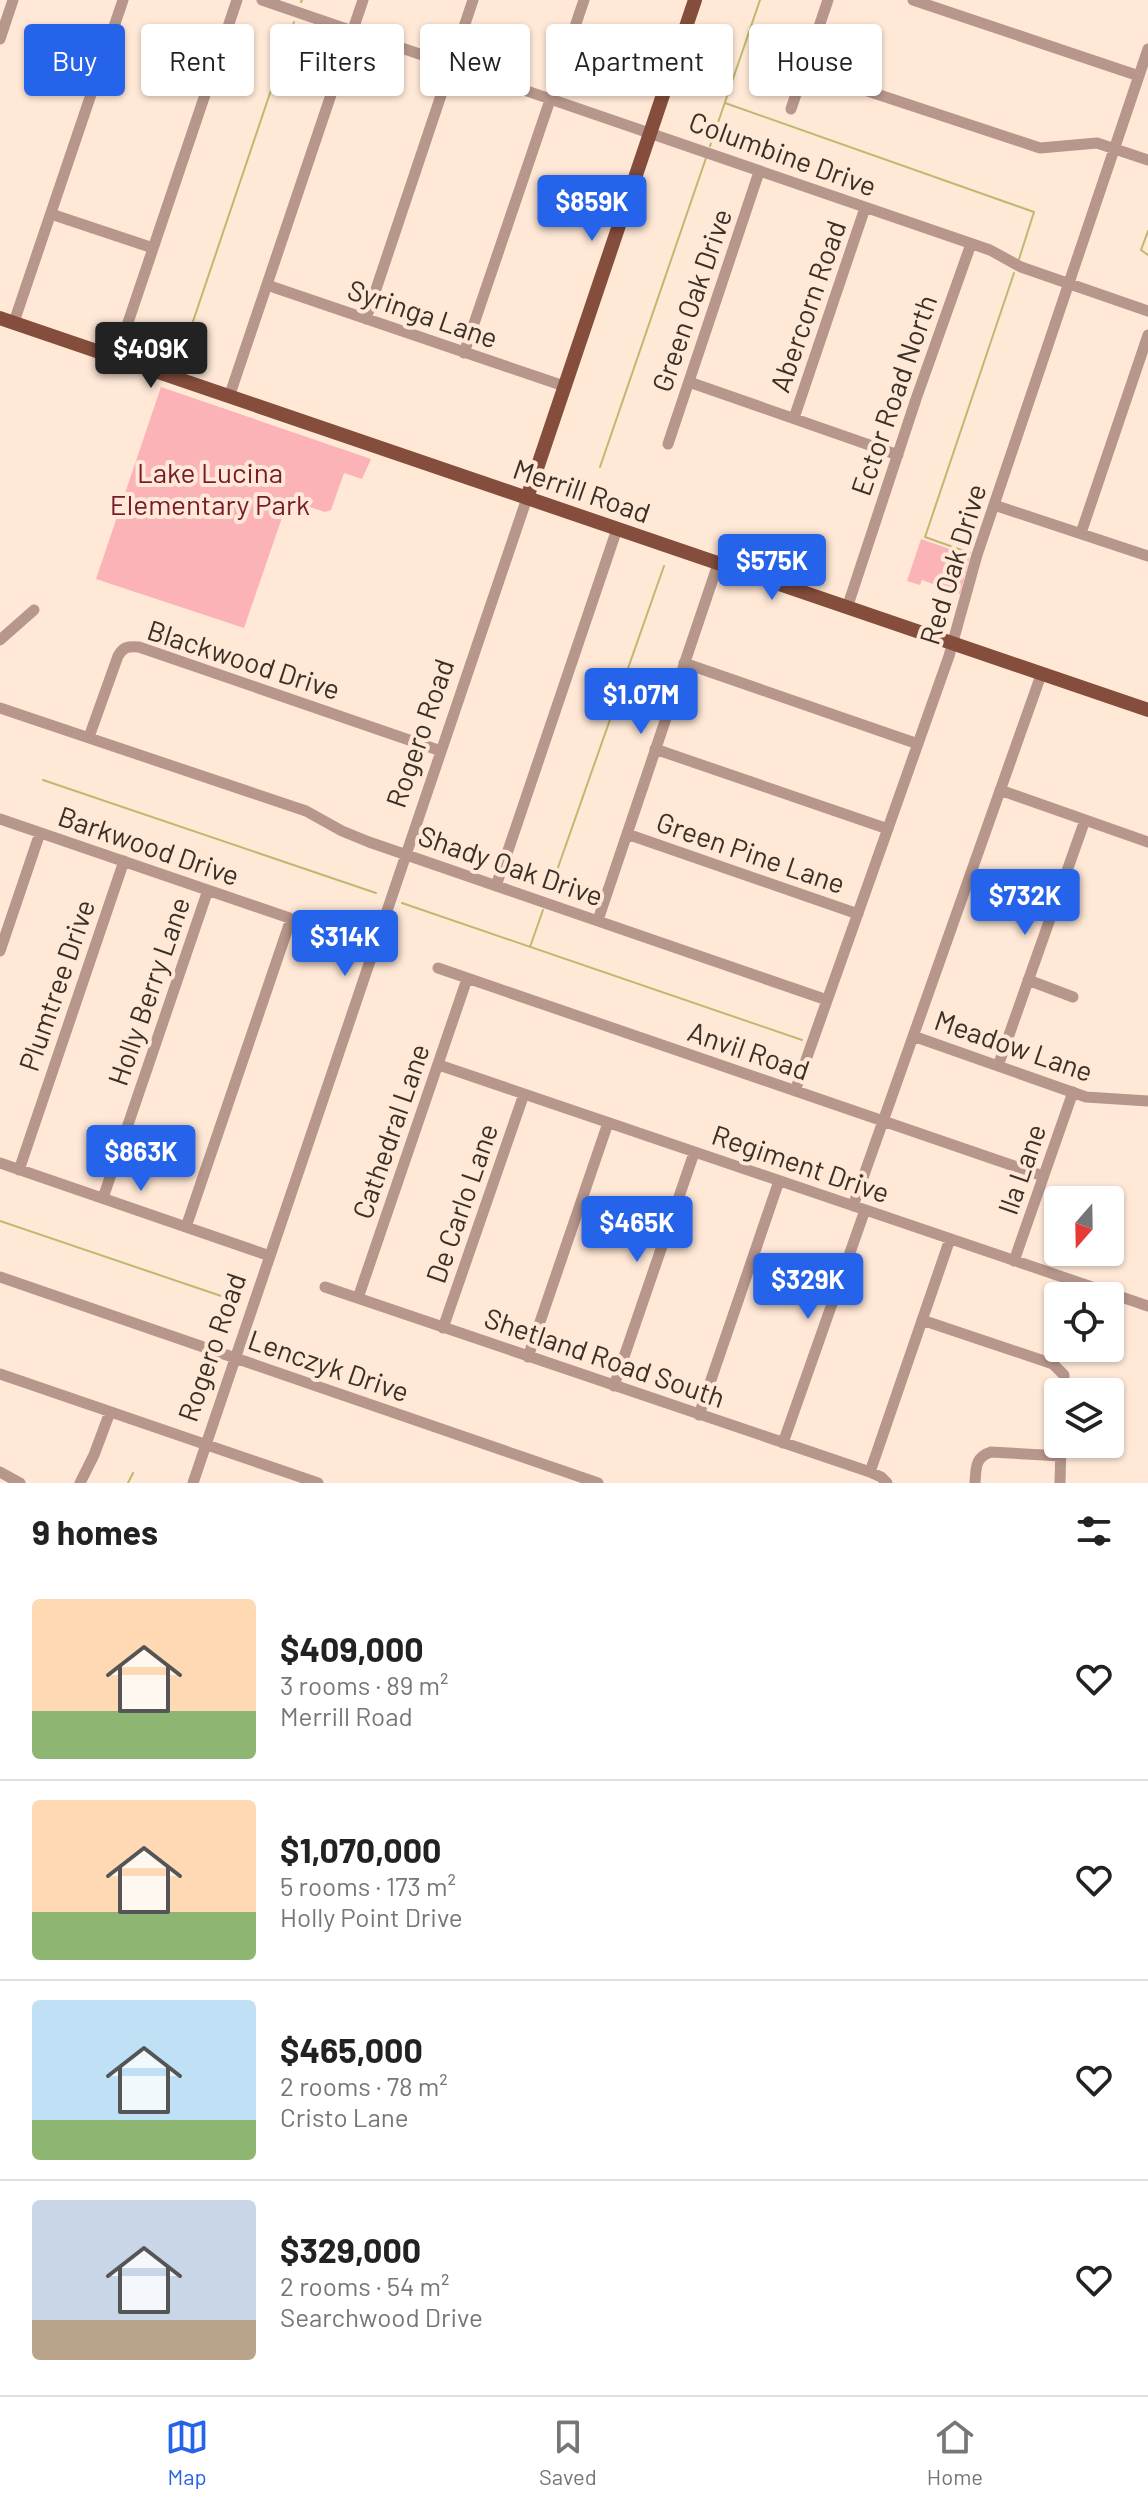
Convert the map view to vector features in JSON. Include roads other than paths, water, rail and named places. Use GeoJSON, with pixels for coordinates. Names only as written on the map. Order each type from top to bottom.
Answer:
{"type":"FeatureCollection","features":[{"type":"Feature","properties":{"kind":"main road","name":"Rogero Road"},"geometry":{"type":"LineString","coordinates":[[527,498],[695,0]]}},
{"type":"Feature","properties":{"kind":"main road","name":"Merrill Road"},"geometry":{"type":"LineString","coordinates":[[7,320],[1148,710]]}},
{"type":"Feature","properties":{"kind":"street"},"geometry":{"type":"LineString","coordinates":[[0,39],[13,0]]}},
{"type":"Feature","properties":{"kind":"street"},"geometry":{"type":"LineString","coordinates":[[7,320],[51,214],[123,0]]}},
{"type":"Feature","properties":{"kind":"street"},"geometry":{"type":"LineString","coordinates":[[116,358],[237,0]]}},
{"type":"Feature","properties":{"kind":"street","name":"Columbine Drive"},"geometry":{"type":"LineString","coordinates":[[262,0],[332,24]]}},
{"type":"Feature","properties":{"kind":"street"},"geometry":{"type":"LineString","coordinates":[[354,24],[363,0]]}},
{"type":"Feature","properties":{"kind":"street"},"geometry":{"type":"LineString","coordinates":[[465,24],[473,0]]}},
{"type":"Feature","properties":{"kind":"street"},"geometry":{"type":"LineString","coordinates":[[464,353],[584,0]]}},
{"type":"Feature","properties":{"kind":"street"},"geometry":{"type":"LineString","coordinates":[[820,24],[828,0]]}},
{"type":"Feature","properties":{"kind":"street"},"geometry":{"type":"LineString","coordinates":[[913,0],[1139,76]]}},
{"type":"Feature","properties":{"kind":"street","name":"Red Oak Drive"},"geometry":{"type":"LineString","coordinates":[[795,1091],[953,644],[977,555],[1148,49]]}},
{"type":"Feature","properties":{"kind":"street","name":"Columbine Drive"},"geometry":{"type":"LineString","coordinates":[[530,91],[990,250],[1021,267],[1148,311]]}},
{"type":"Feature","properties":{"kind":"street"},"geometry":{"type":"LineString","coordinates":[[229,397],[330,96]]}},
{"type":"Feature","properties":{"kind":"street"},"geometry":{"type":"LineString","coordinates":[[366,319],[440,96]]}},
{"type":"Feature","properties":{"kind":"street"},"geometry":{"type":"LineString","coordinates":[[791,109],[795,96]]}},
{"type":"Feature","properties":{"kind":"street"},"geometry":{"type":"LineString","coordinates":[[882,96],[1040,148],[1097,143],[1148,160]]}},
{"type":"Feature","properties":{"kind":"street","name":"Green Oak Drive"},"geometry":{"type":"LineString","coordinates":[[668,444],[759,172]]}},
{"type":"Feature","properties":{"kind":"street","name":"Abercorn Road"},"geometry":{"type":"LineString","coordinates":[[794,418],[865,208]]}},
{"type":"Feature","properties":{"kind":"street"},"geometry":{"type":"LineString","coordinates":[[51,214],[153,248]]}},
{"type":"Feature","properties":{"kind":"street","name":"Ector Road North"},"geometry":{"type":"LineString","coordinates":[[847,608],[971,244]]}},
{"type":"Feature","properties":{"kind":"street","name":"Syringa Lane"},"geometry":{"type":"LineString","coordinates":[[267,285],[564,386]]}},
{"type":"Feature","properties":{"kind":"street"},"geometry":{"type":"LineString","coordinates":[[1081,533],[1148,335]]}},
{"type":"Feature","properties":{"kind":"street"},"geometry":{"type":"LineString","coordinates":[[689,382],[898,455]]}},
{"type":"Feature","properties":{"kind":"street","name":"Rogero Road"},"geometry":{"type":"LineString","coordinates":[[193,1483],[527,498]]}},
{"type":"Feature","properties":{"kind":"street"},"geometry":{"type":"LineString","coordinates":[[994,505],[1148,556]]}},
{"type":"Feature","properties":{"kind":"street"},"geometry":{"type":"LineString","coordinates":[[496,886],[617,529]]}},
{"type":"Feature","properties":{"kind":"street"},"geometry":{"type":"LineString","coordinates":[[598,920],[718,564]]}},
{"type":"Feature","properties":{"kind":"street"},"geometry":{"type":"LineString","coordinates":[[0,640],[34,610]]}},
{"type":"Feature","properties":{"kind":"street","name":"Blackwood Drive"},"geometry":{"type":"LineString","coordinates":[[89,737],[118,656],[122,649],[129,646],[441,751]]}},
{"type":"Feature","properties":{"kind":"street"},"geometry":{"type":"LineString","coordinates":[[684,663],[918,744]]}},
{"type":"Feature","properties":{"kind":"street"},"geometry":{"type":"LineString","coordinates":[[783,1443],[859,1208],[883,1121],[1041,675]]}},
{"type":"Feature","properties":{"kind":"street","name":"Shady Oak Drive"},"geometry":{"type":"LineString","coordinates":[[0,708],[306,811],[342,831],[405,855],[827,1000]]}},
{"type":"Feature","properties":{"kind":"street"},"geometry":{"type":"LineString","coordinates":[[655,749],[888,829]]}},
{"type":"Feature","properties":{"kind":"street"},"geometry":{"type":"LineString","coordinates":[[1000,790],[1148,842]]}},
{"type":"Feature","properties":{"kind":"street","name":"Barkwood Drive"},"geometry":{"type":"LineString","coordinates":[[0,819],[374,947]]}},
{"type":"Feature","properties":{"kind":"street"},"geometry":{"type":"LineString","coordinates":[[998,1066],[1085,820]]}},
{"type":"Feature","properties":{"kind":"street"},"geometry":{"type":"LineString","coordinates":[[0,951],[40,833]]}},
{"type":"Feature","properties":{"kind":"street","name":"Green Pine Lane"},"geometry":{"type":"LineString","coordinates":[[627,834],[858,914]]}},
{"type":"Feature","properties":{"kind":"street","name":"Plumtree Drive"},"geometry":{"type":"LineString","coordinates":[[19,1170],[124,861]]}},
{"type":"Feature","properties":{"kind":"street","name":"Holly Berry Lane"},"geometry":{"type":"LineString","coordinates":[[103,1198],[208,890]]}},
{"type":"Feature","properties":{"kind":"street"},"geometry":{"type":"LineString","coordinates":[[186,1227],[291,919]]}},
{"type":"Feature","properties":{"kind":"street","name":"Anvil Road"},"geometry":{"type":"LineString","coordinates":[[438,968],[1043,1176]]}},
{"type":"Feature","properties":{"kind":"street","name":"Cathedral Lane"},"geometry":{"type":"LineString","coordinates":[[358,1298],[467,979]]}},
{"type":"Feature","properties":{"kind":"street"},"geometry":{"type":"LineString","coordinates":[[1028,980],[1073,997]]}},
{"type":"Feature","properties":{"kind":"street","name":"Meadow Lane"},"geometry":{"type":"LineString","coordinates":[[913,1036],[1073,1092],[1102,1099],[1148,1101]]}},
{"type":"Feature","properties":{"kind":"street","name":"Regiment Drive"},"geometry":{"type":"LineString","coordinates":[[439,1065],[1148,1306]]}},
{"type":"Feature","properties":{"kind":"street","name":"Ila Lane"},"geometry":{"type":"LineString","coordinates":[[1014,1261],[1073,1092]]}},
{"type":"Feature","properties":{"kind":"street","name":"De Carlo Lane"},"geometry":{"type":"LineString","coordinates":[[443,1328],[524,1094]]}},
{"type":"Feature","properties":{"kind":"street"},"geometry":{"type":"LineString","coordinates":[[528,1357],[608,1123]]}},
{"type":"Feature","properties":{"kind":"street"},"geometry":{"type":"LineString","coordinates":[[614,1386],[694,1153]]}},
{"type":"Feature","properties":{"kind":"street"},"geometry":{"type":"LineString","coordinates":[[0,1163],[270,1256]]}},
{"type":"Feature","properties":{"kind":"street"},"geometry":{"type":"LineString","coordinates":[[699,1415],[779,1181]]}},
{"type":"Feature","properties":{"kind":"street"},"geometry":{"type":"LineString","coordinates":[[870,1472],[950,1239]]}},
{"type":"Feature","properties":{"kind":"street","name":"Lenczyk Drive"},"geometry":{"type":"LineString","coordinates":[[0,1277],[598,1483]]}},
{"type":"Feature","properties":{"kind":"street","name":"Shetland Road South"},"geometry":{"type":"LineString","coordinates":[[325,1287],[870,1472],[887,1483]]}},
{"type":"Feature","properties":{"kind":"street"},"geometry":{"type":"LineString","coordinates":[[922,1320],[1053,1364],[1062,1370],[1064,1378]]}},
{"type":"Feature","properties":{"kind":"street"},"geometry":{"type":"LineString","coordinates":[[0,1374],[318,1483]]}},
{"type":"Feature","properties":{"kind":"street"},"geometry":{"type":"LineString","coordinates":[[80,1483],[110,1412]]}},
{"type":"Feature","properties":{"kind":"street"},"geometry":{"type":"LineString","coordinates":[[975,1483],[980,1458],[991,1452],[1044,1450]]}},
{"type":"Feature","properties":{"kind":"street"},"geometry":{"type":"LineString","coordinates":[[1060,1483],[1061,1458]]}},
{"type":"Feature","properties":{"kind":"street"},"geometry":{"type":"LineString","coordinates":[[0,1472],[20,1483]]}},
{"type":"Feature","properties":{"kind":"waterway"},"geometry":{"type":"LineString","coordinates":[[710,146],[760,0]]}},
{"type":"Feature","properties":{"kind":"waterway"},"geometry":{"type":"LineString","coordinates":[[180,360],[294,22]]}},
{"type":"Feature","properties":{"kind":"waterway"},"geometry":{"type":"LineString","coordinates":[[725,103],[1034,212],[1019,259]]}},
{"type":"Feature","properties":{"kind":"waterway"},"geometry":{"type":"LineString","coordinates":[[600,467],[706,158]]}},
{"type":"Feature","properties":{"kind":"waterway"},"geometry":{"type":"LineString","coordinates":[[1148,231],[1141,250],[1148,255]]}},
{"type":"Feature","properties":{"kind":"waterway"},"geometry":{"type":"LineString","coordinates":[[970,553],[925,537],[1014,273]]}},
{"type":"Feature","properties":{"kind":"waterway"},"geometry":{"type":"LineString","coordinates":[[549,893],[664,566]]}},
{"type":"Feature","properties":{"kind":"waterway"},"geometry":{"type":"LineString","coordinates":[[43,780],[376,893]]}},
{"type":"Feature","properties":{"kind":"waterway"},"geometry":{"type":"LineString","coordinates":[[402,903],[802,1040]]}},
{"type":"Feature","properties":{"kind":"waterway"},"geometry":{"type":"LineString","coordinates":[[530,947],[543,910]]}},
{"type":"Feature","properties":{"kind":"waterway"},"geometry":{"type":"LineString","coordinates":[[0,1221],[233,1300]]}},
{"type":"Feature","properties":{"kind":"waterway"},"geometry":{"type":"LineString","coordinates":[[128,1483],[133,1473]]}},
{"type":"Feature","properties":{"kind":"park label","name":"Lake Lucina Elementary Park"},"geometry":{"type":"Point","coordinates":[210,488]}}]}
